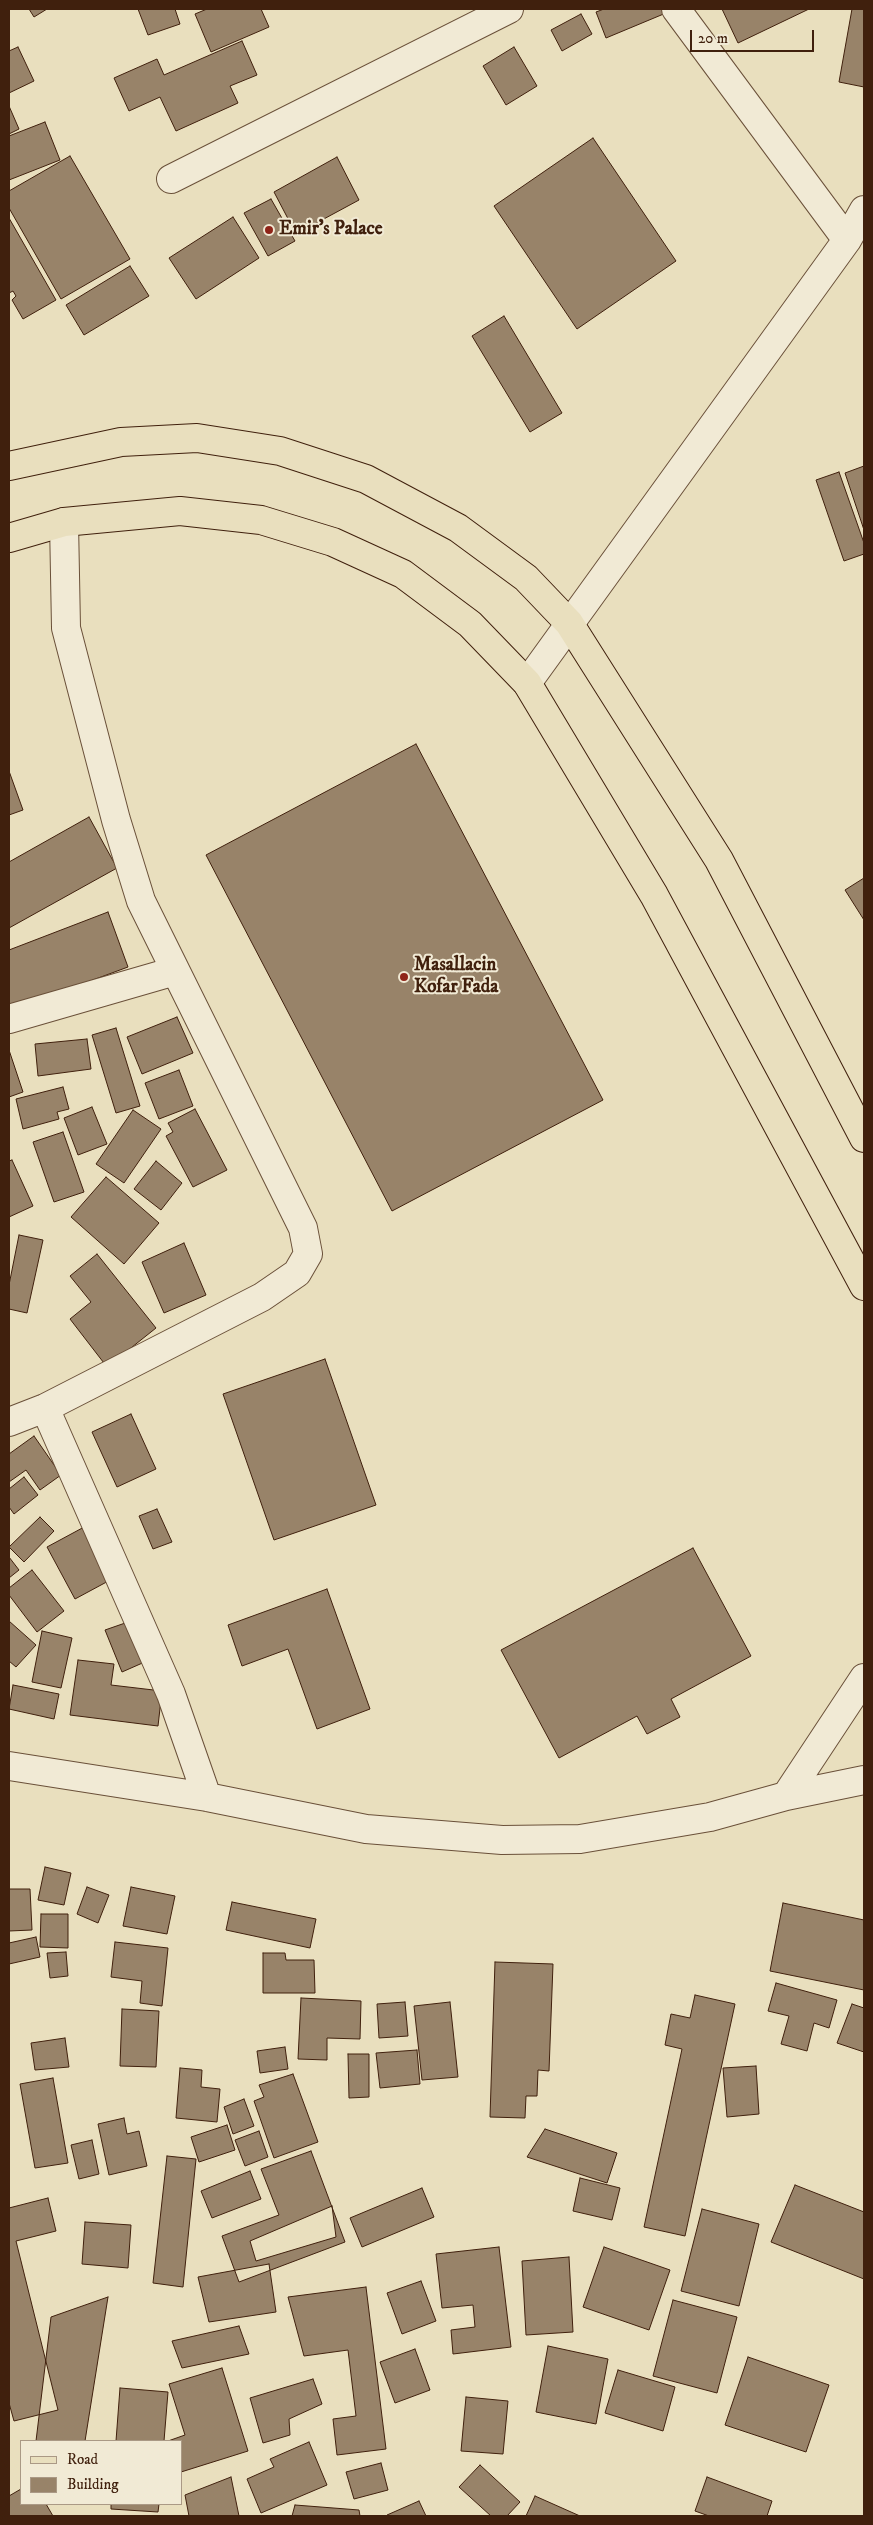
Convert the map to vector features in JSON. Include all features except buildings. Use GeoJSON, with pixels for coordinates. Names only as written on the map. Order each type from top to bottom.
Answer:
{"type":"FeatureCollection","features":[{"type":"Feature","properties":{"kind":"main road"},"geometry":{"type":"LineString","coordinates":[[9,466],[121,442],[197,438],[280,451],[366,479],[458,528],[526,578],[569,623],[719,860],[864,1138]]}},
{"type":"Feature","properties":{"kind":"main road"},"geometry":{"type":"LineString","coordinates":[[9,538],[64,522],[180,511],[261,520],[333,542],[403,574],[470,624],[527,684],[654,895],[864,1286]]}},
{"type":"Feature","properties":{"kind":"street"},"geometry":{"type":"LineString","coordinates":[[170,179],[509,9]]}},
{"type":"Feature","properties":{"kind":"street"},"geometry":{"type":"LineString","coordinates":[[676,9],[847,240]]}},
{"type":"Feature","properties":{"kind":"street"},"geometry":{"type":"LineString","coordinates":[[527,684],[569,623],[847,240],[864,210]]}},
{"type":"Feature","properties":{"kind":"street"},"geometry":{"type":"LineString","coordinates":[[9,1422],[45,1408],[262,1297],[297,1273],[308,1254],[302,1228],[141,902],[116,820],[66,628],[64,522]]}},
{"type":"Feature","properties":{"kind":"street"},"geometry":{"type":"LineString","coordinates":[[9,1019],[175,971]]}},
{"type":"Feature","properties":{"kind":"street"},"geometry":{"type":"LineString","coordinates":[[45,1408],[171,1694],[207,1797]]}},
{"type":"Feature","properties":{"kind":"street"},"geometry":{"type":"LineString","coordinates":[[786,1796],[864,1678]]}},
{"type":"Feature","properties":{"kind":"street"},"geometry":{"type":"LineString","coordinates":[[9,1766],[207,1797],[366,1829],[522,1840],[580,1839],[710,1816],[786,1796],[864,1780]]}},
{"type":"Feature","properties":{"kind":"place","name":"Emir's Palace"},"geometry":{"type":"Point","coordinates":[269,230]}},
{"type":"Feature","properties":{"kind":"place","name":"Masallacin Kofar Fada"},"geometry":{"type":"Point","coordinates":[404,977]}}]}
